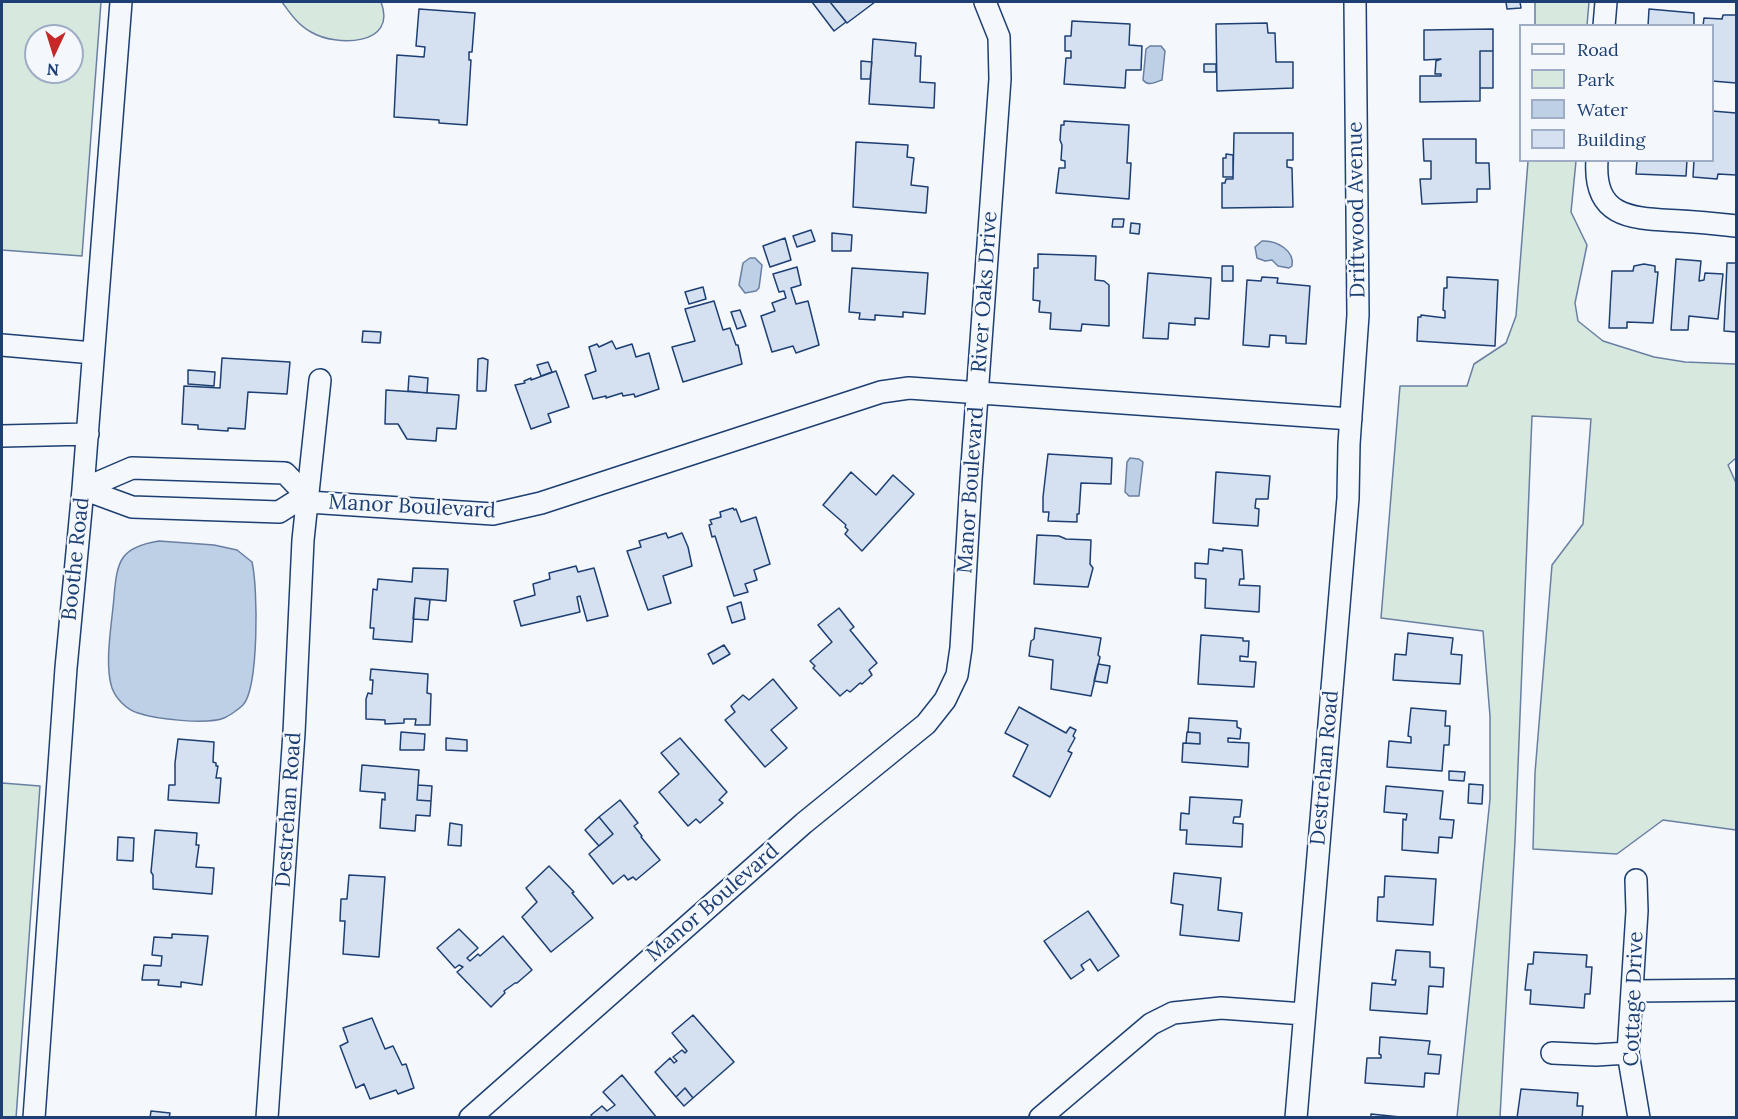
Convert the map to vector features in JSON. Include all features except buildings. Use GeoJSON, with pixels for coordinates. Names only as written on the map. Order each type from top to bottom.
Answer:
{"type":"FeatureCollection","features":[{"type":"Feature","properties":{"kind":"street","name":"Boothe Road"},"geometry":{"type":"LineString","coordinates":[[34,1118],[66,668],[88,434],[121,2]]}},
{"type":"Feature","properties":{"kind":"street","name":"River Oaks Drive"},"geometry":{"type":"LineString","coordinates":[[985,2],[999,38],[1000,60],[978,392],[1351,419]]}},
{"type":"Feature","properties":{"kind":"street","name":"Driftwood Avenue"},"geometry":{"type":"LineString","coordinates":[[1351,419],[1358,315],[1355,2]]}},
{"type":"Feature","properties":{"kind":"street"},"geometry":{"type":"LineString","coordinates":[[1604,24],[1606,2]]}},
{"type":"Feature","properties":{"kind":"street"},"geometry":{"type":"LineString","coordinates":[[1597,162],[1596,179],[1602,196],[1617,212],[1638,219],[1737,226]]}},
{"type":"Feature","properties":{"kind":"street"},"geometry":{"type":"LineString","coordinates":[[2,345],[93,353]]}},
{"type":"Feature","properties":{"kind":"street","name":"Destrehan Road"},"geometry":{"type":"LineString","coordinates":[[267,1118],[294,733],[303,540],[320,380]]}},
{"type":"Feature","properties":{"kind":"street","name":"Manor Boulevard"},"geometry":{"type":"LineString","coordinates":[[83,489],[132,507],[279,512],[307,499],[493,514],[541,503],[881,392],[909,388],[978,392],[962,648],[957,675],[945,700],[926,724],[804,823],[470,1118]]}},
{"type":"Feature","properties":{"kind":"street","name":"Destrehan Road"},"geometry":{"type":"LineString","coordinates":[[1296,1118],[1348,498],[1351,419]]}},
{"type":"Feature","properties":{"kind":"street"},"geometry":{"type":"LineString","coordinates":[[2,436],[88,434]]}},
{"type":"Feature","properties":{"kind":"street"},"geometry":{"type":"LineString","coordinates":[[83,489],[132,468],[285,473],[307,499]]}},
{"type":"Feature","properties":{"kind":"street","name":"Cottage Drive"},"geometry":{"type":"LineString","coordinates":[[1636,879],[1637,911],[1628,1053],[1639,1118]]}},
{"type":"Feature","properties":{"kind":"street"},"geometry":{"type":"LineString","coordinates":[[1633,992],[1737,990]]}},
{"type":"Feature","properties":{"kind":"street"},"geometry":{"type":"LineString","coordinates":[[1040,1118],[1150,1024],[1173,1013],[1221,1008],[1304,1014]]}},
{"type":"Feature","properties":{"kind":"street"},"geometry":{"type":"LineString","coordinates":[[1552,1053],[1596,1055],[1628,1053]]}},
{"type":"Feature","properties":{"kind":"green space"},"geometry":{"type":"Polygon","coordinates":[[[2,2],[101,2],[82,256],[2,250],[2,2]]]}},
{"type":"Feature","properties":{"kind":"green space"},"geometry":{"type":"Polygon","coordinates":[[[282,2],[381,2],[384,17],[381,27],[373,35],[349,41],[335,40],[322,37],[306,29],[282,2]]]}},
{"type":"Feature","properties":{"kind":"green space"},"geometry":{"type":"Polygon","coordinates":[[[1535,2],[1589,2],[1587,24],[1535,24],[1535,2]]]}},
{"type":"Feature","properties":{"kind":"green space"},"geometry":{"type":"Polygon","coordinates":[[[1528,162],[1576,162],[1571,212],[1587,245],[1575,303],[1578,321],[1603,341],[1654,357],[1685,362],[1736,364],[1736,458],[1728,465],[1736,483],[1736,830],[1663,820],[1617,854],[1533,849],[1535,773],[1552,565],[1583,524],[1591,419],[1532,416],[1515,841],[1500,1117],[1457,1117],[1490,799],[1490,716],[1483,631],[1381,618],[1400,386],[1467,386],[1474,364],[1506,343],[1516,316],[1528,162]]]}},
{"type":"Feature","properties":{"kind":"green space"},"geometry":{"type":"Polygon","coordinates":[[[2,783],[40,786],[16,1118],[2,1117],[2,783]]]}},
{"type":"Feature","properties":{"kind":"water"},"geometry":{"type":"Polygon","coordinates":[[[1150,46],[1161,46],[1165,51],[1162,80],[1150,84],[1143,80],[1146,49],[1150,46]]]}},
{"type":"Feature","properties":{"kind":"water"},"geometry":{"type":"Polygon","coordinates":[[[1262,241],[1273,242],[1284,247],[1291,256],[1292,266],[1289,268],[1278,266],[1272,260],[1265,261],[1257,258],[1255,247],[1262,241]]]}},
{"type":"Feature","properties":{"kind":"water"},"geometry":{"type":"Polygon","coordinates":[[[750,258],[755,258],[762,265],[759,288],[756,291],[745,293],[739,285],[743,263],[750,258]]]}},
{"type":"Feature","properties":{"kind":"water"},"geometry":{"type":"Polygon","coordinates":[[[1130,458],[1143,462],[1139,496],[1129,496],[1125,492],[1127,462],[1130,458]]]}},
{"type":"Feature","properties":{"kind":"water"},"geometry":{"type":"Polygon","coordinates":[[[159,541],[214,545],[237,550],[252,562],[256,636],[252,679],[243,705],[224,718],[194,721],[168,719],[134,712],[122,703],[112,688],[109,643],[119,565],[128,552],[136,547],[159,541]]]}}]}
